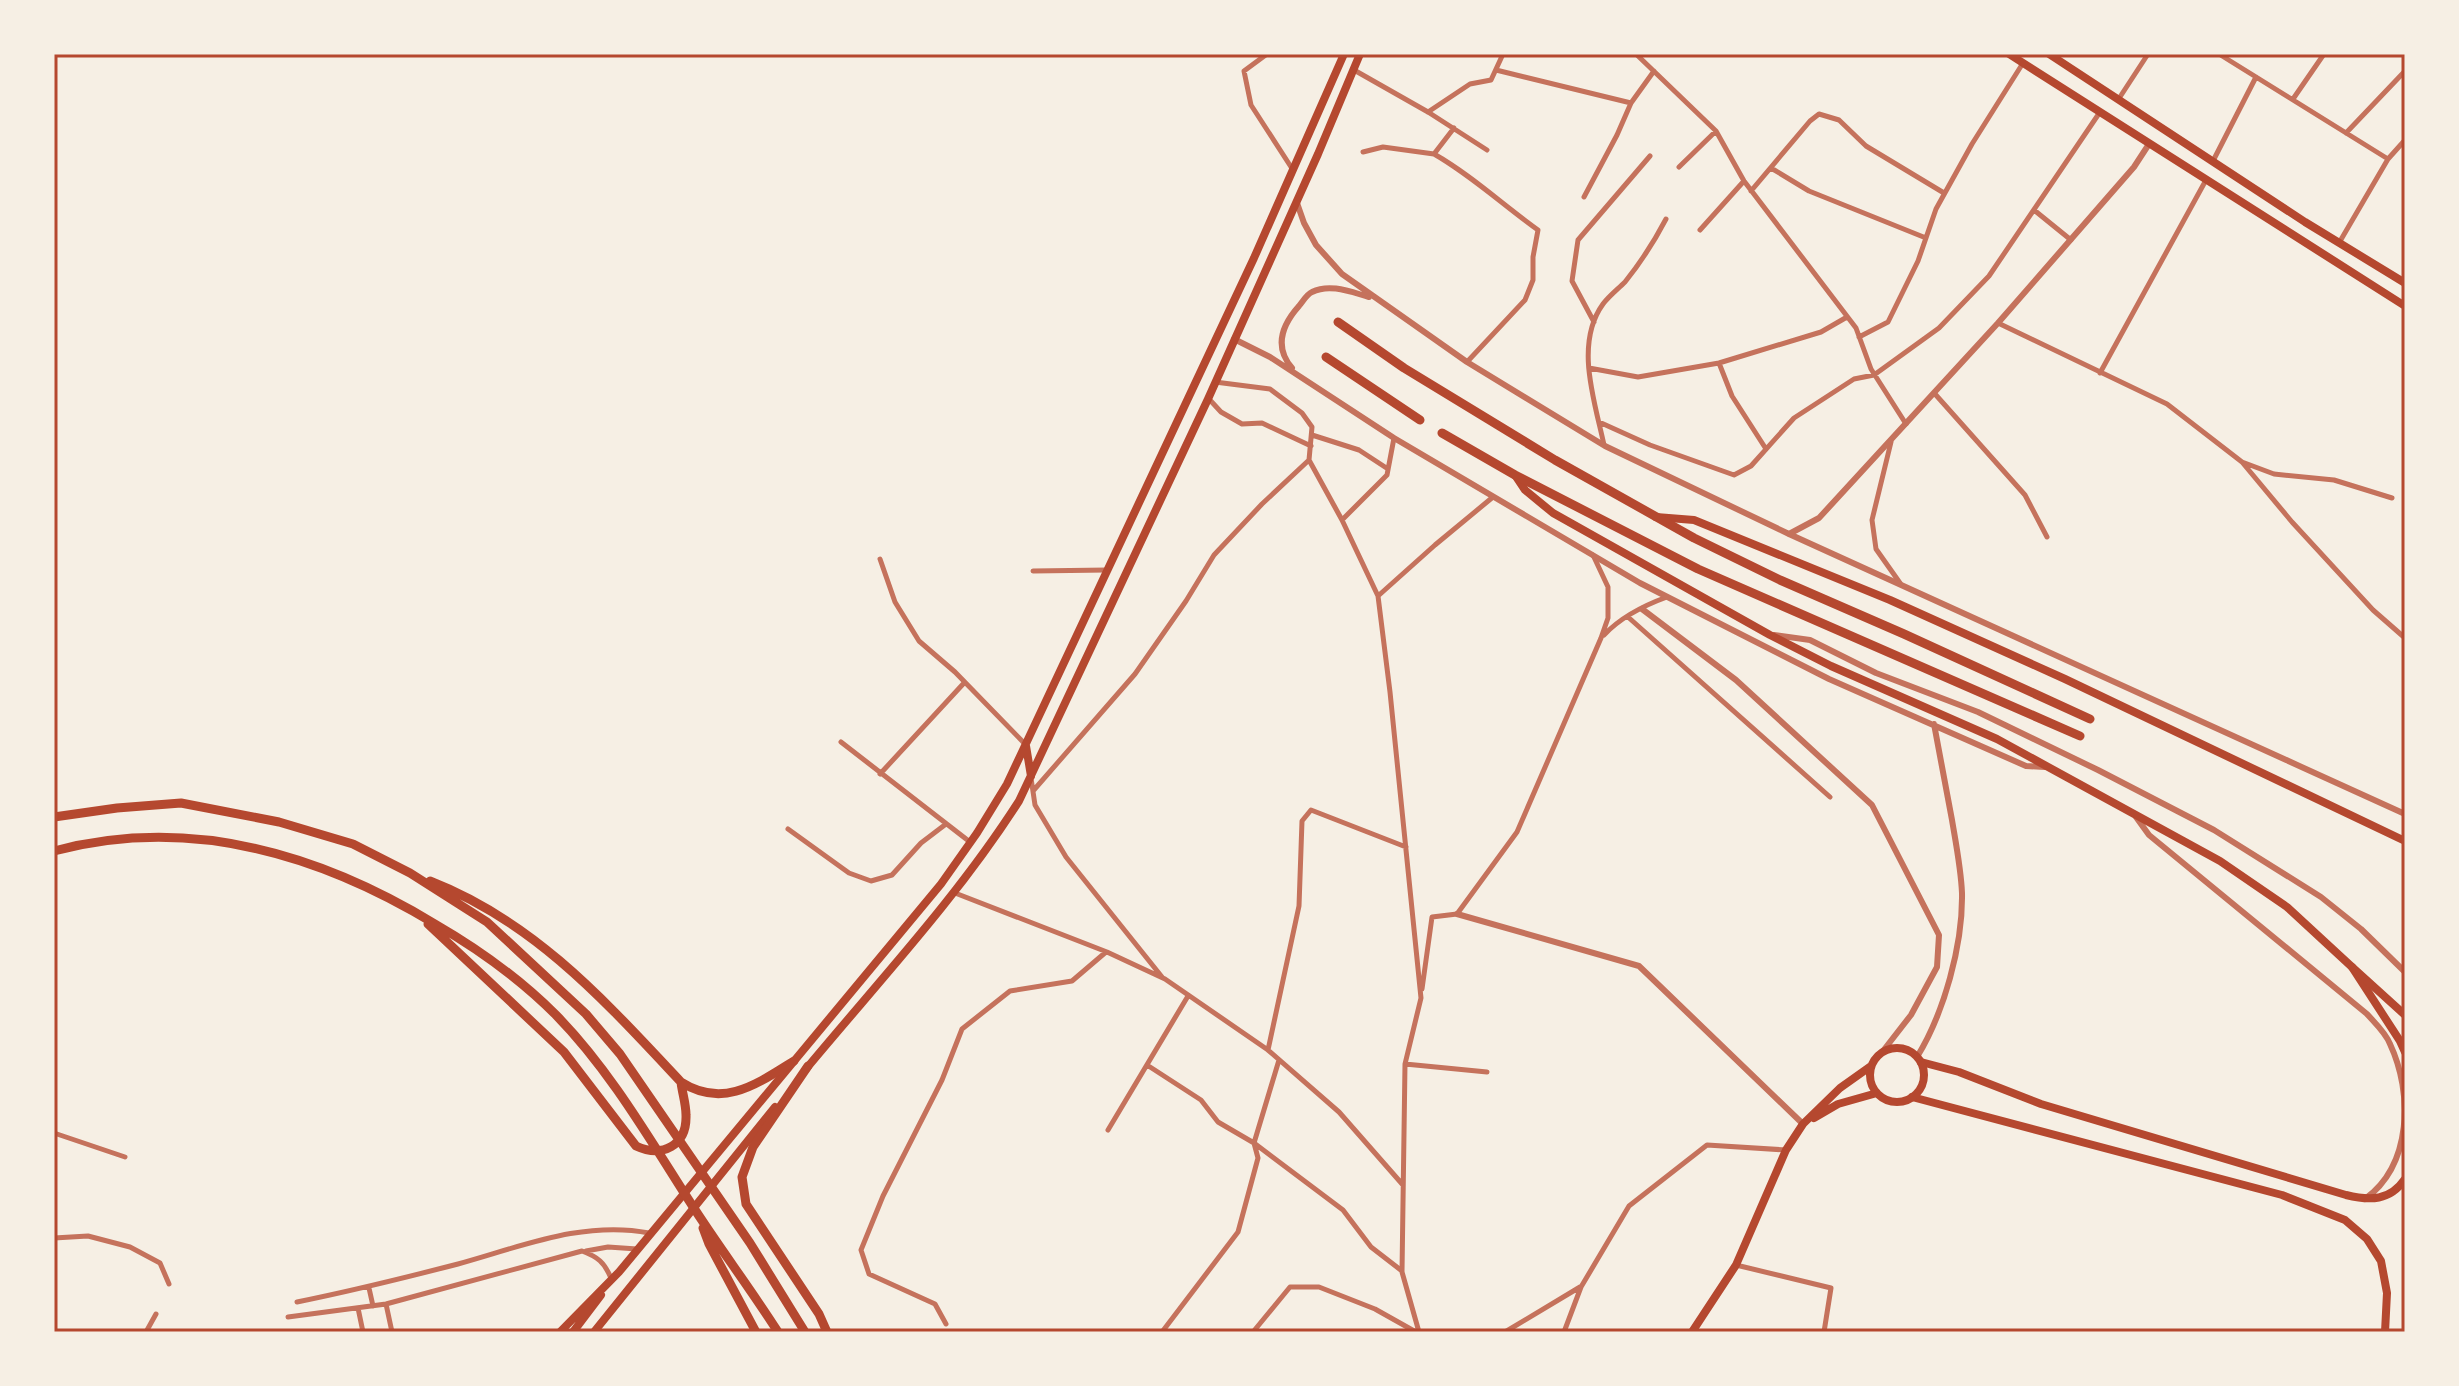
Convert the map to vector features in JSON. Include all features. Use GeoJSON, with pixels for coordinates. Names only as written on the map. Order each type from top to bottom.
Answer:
{"type":"FeatureCollection","features":[{"type":"Feature","properties":{"kind":"highway"},"geometry":{"type":"LineString","coordinates":[[1338,322],[1404,368],[1555,460],[1694,538],[1780,580],[2090,719]]}},
{"type":"Feature","properties":{"kind":"highway"},"geometry":{"type":"LineString","coordinates":[[1326,357],[1420,420]]}},
{"type":"Feature","properties":{"kind":"highway"},"geometry":{"type":"LineString","coordinates":[[1442,433],[1515,475],[1698,569],[2080,736]]}},
{"type":"Feature","properties":{"kind":"highway"},"geometry":{"type":"LineString","coordinates":[[55,816],[181,803],[294,826],[353,844],[410,873],[487,922],[586,1014],[620,1054],[750,1243],[805,1332]]}},
{"type":"Feature","properties":{"kind":"highway"},"geometry":{"type":"LineString","coordinates":[[54,851],[122,838],[181,837],[289,855],[389,896],[472,946],[515,976],[558,1017],[622,1099],[778,1332]]}},
{"type":"Feature","properties":{"kind":"highway"},"geometry":{"type":"LineString","coordinates":[[410,873],[448,887],[494,910],[546,949],[599,995],[681,1082],[691,1088],[718,1095],[737,1093],[794,1061]]}},
{"type":"Feature","properties":{"kind":"highway"},"geometry":{"type":"LineString","coordinates":[[410,908],[564,1052],[636,1146],[650,1152],[669,1149],[681,1135],[687,1117],[681,1082]]}},
{"type":"Feature","properties":{"kind":"highway"},"geometry":{"type":"LineString","coordinates":[[808,1066],[753,1147],[742,1177],[746,1204],[819,1314],[827,1332]]}},
{"type":"Feature","properties":{"kind":"highway"},"geometry":{"type":"LineString","coordinates":[[698,1214],[709,1244],[756,1332]]}},
{"type":"Feature","properties":{"kind":"main road"},"geometry":{"type":"LineString","coordinates":[[560,1332],[615,1275],[941,884],[1007,784],[1344,54]]}},
{"type":"Feature","properties":{"kind":"main road"},"geometry":{"type":"LineString","coordinates":[[596,1332],[808,1066],[955,893],[1019,801],[1208,399],[1360,54]]}},
{"type":"Feature","properties":{"kind":"main road"},"geometry":{"type":"LineString","coordinates":[[2009,54],[2405,306]]}},
{"type":"Feature","properties":{"kind":"main road"},"geometry":{"type":"LineString","coordinates":[[2049,54],[2405,283]]}},
{"type":"Feature","properties":{"kind":"main road"},"geometry":{"type":"LineString","coordinates":[[2104,114],[2117,100]]}},
{"type":"Feature","properties":{"kind":"main road"},"geometry":{"type":"LineString","coordinates":[[1515,475],[1525,490],[1553,513],[1770,635],[2053,768],[2220,861],[2287,907],[2405,1015]]}},
{"type":"Feature","properties":{"kind":"main road"},"geometry":{"type":"LineString","coordinates":[[1656,516],[1694,520],[1890,600],[2065,679],[2405,841]]}},
{"type":"Feature","properties":{"kind":"main road"},"geometry":{"type":"LineString","coordinates":[[1026,745],[1031,777]]}},
{"type":"Feature","properties":{"kind":"main road"},"geometry":{"type":"LineString","coordinates":[[2352,967],[2405,1052]]}},
{"type":"Feature","properties":{"kind":"main road"},"geometry":{"type":"LineString","coordinates":[[1692,1332],[1736,1265],[1786,1150],[1803,1124],[1840,1088],[1871,1066],[1883,1051],[1901,1048],[1919,1059],[2041,1104],[2364,1200],[2383,1198],[2405,1179]]}},
{"type":"Feature","properties":{"kind":"main road"},"geometry":{"type":"LineString","coordinates":[[1871,1066],[1870,1080],[1877,1093],[1898,1102],[1918,1091],[1924,1077],[1919,1059]]}},
{"type":"Feature","properties":{"kind":"main road"},"geometry":{"type":"LineString","coordinates":[[1803,1124],[1838,1104],[1877,1093]]}},
{"type":"Feature","properties":{"kind":"main road"},"geometry":{"type":"LineString","coordinates":[[1912,1097],[2282,1195],[2345,1220],[2367,1239],[2381,1261],[2387,1293],[2385,1332]]}},
{"type":"Feature","properties":{"kind":"main road"},"geometry":{"type":"LineString","coordinates":[[573,1332],[615,1275]]}},
{"type":"Feature","properties":{"kind":"street"},"geometry":{"type":"LineString","coordinates":[[1267,54],[1244,71],[1251,105],[1293,170]]}},
{"type":"Feature","properties":{"kind":"street"},"geometry":{"type":"LineString","coordinates":[[1428,112],[1470,84],[1491,80],[1503,54]]}},
{"type":"Feature","properties":{"kind":"street"},"geometry":{"type":"LineString","coordinates":[[1636,54],[1716,131],[1751,191],[1856,328],[1874,375],[1906,425]]}},
{"type":"Feature","properties":{"kind":"street"},"geometry":{"type":"LineString","coordinates":[[2117,100],[2148,54]]}},
{"type":"Feature","properties":{"kind":"street"},"geometry":{"type":"LineString","coordinates":[[2219,54],[2388,159]]}},
{"type":"Feature","properties":{"kind":"street"},"geometry":{"type":"LineString","coordinates":[[2293,99],[2324,54]]}},
{"type":"Feature","properties":{"kind":"street"},"geometry":{"type":"LineString","coordinates":[[1859,337],[1888,322],[1918,261],[1944,193],[2023,63]]}},
{"type":"Feature","properties":{"kind":"street"},"geometry":{"type":"LineString","coordinates":[[1353,70],[1487,150]]}},
{"type":"Feature","properties":{"kind":"street"},"geometry":{"type":"LineString","coordinates":[[1496,70],[1631,103]]}},
{"type":"Feature","properties":{"kind":"street"},"geometry":{"type":"LineString","coordinates":[[1584,197],[1631,103],[1654,71]]}},
{"type":"Feature","properties":{"kind":"street"},"geometry":{"type":"LineString","coordinates":[[2346,133],[2405,71]]}},
{"type":"Feature","properties":{"kind":"street"},"geometry":{"type":"LineString","coordinates":[[2213,162],[2256,77]]}},
{"type":"Feature","properties":{"kind":"street"},"geometry":{"type":"LineString","coordinates":[[1751,191],[1819,114],[1839,120],[1866,146],[1944,193]]}},
{"type":"Feature","properties":{"kind":"street"},"geometry":{"type":"LineString","coordinates":[[1599,422],[1650,445],[1734,475],[1751,466],[1794,418],[1854,379],[1874,375],[1939,328],[1989,276],[2104,114]]}},
{"type":"Feature","properties":{"kind":"street"},"geometry":{"type":"LineString","coordinates":[[1434,154],[1454,128]]}},
{"type":"Feature","properties":{"kind":"street"},"geometry":{"type":"LineString","coordinates":[[1679,167],[1716,131]]}},
{"type":"Feature","properties":{"kind":"street"},"geometry":{"type":"LineString","coordinates":[[2339,243],[2388,159],[2405,140]]}},
{"type":"Feature","properties":{"kind":"street"},"geometry":{"type":"LineString","coordinates":[[1789,534],[1819,518],[1891,442],[2071,240],[2134,167],[2149,144]]}},
{"type":"Feature","properties":{"kind":"street"},"geometry":{"type":"LineString","coordinates":[[1363,152],[1383,147],[1434,154],[1460,168],[1495,199],[1538,230],[1533,280],[1525,300],[1467,362]]}},
{"type":"Feature","properties":{"kind":"street"},"geometry":{"type":"LineString","coordinates":[[1595,323],[1572,281],[1578,240],[1650,156]]}},
{"type":"Feature","properties":{"kind":"street"},"geometry":{"type":"LineString","coordinates":[[1771,168],[1809,191],[1926,238]]}},
{"type":"Feature","properties":{"kind":"street"},"geometry":{"type":"LineString","coordinates":[[2100,373],[2206,180]]}},
{"type":"Feature","properties":{"kind":"street"},"geometry":{"type":"LineString","coordinates":[[1700,230],[1744,181]]}},
{"type":"Feature","properties":{"kind":"street"},"geometry":{"type":"LineString","coordinates":[[1296,202],[1316,245],[1342,274],[1467,362],[1605,446],[1789,534],[2405,814]]}},
{"type":"Feature","properties":{"kind":"street"},"geometry":{"type":"LineString","coordinates":[[2034,210],[2071,240]]}},
{"type":"Feature","properties":{"kind":"street"},"geometry":{"type":"LineString","coordinates":[[1605,446],[1589,368],[1590,335],[1602,306],[1651,248],[1666,219]]}},
{"type":"Feature","properties":{"kind":"street"},"geometry":{"type":"LineString","coordinates":[[1300,377],[1283,356],[1281,341],[1291,315],[1311,292],[1331,288],[1375,299]]}},
{"type":"Feature","properties":{"kind":"street"},"geometry":{"type":"LineString","coordinates":[[1589,368],[1638,377],[1719,363],[1821,332],[1847,317]]}},
{"type":"Feature","properties":{"kind":"street"},"geometry":{"type":"LineString","coordinates":[[1998,323],[2167,404],[2242,462],[2373,610],[2405,638]]}},
{"type":"Feature","properties":{"kind":"street"},"geometry":{"type":"LineString","coordinates":[[1234,339],[1270,357],[1394,438],[1493,497],[1667,597],[1829,679],[2026,766],[2053,768]]}},
{"type":"Feature","properties":{"kind":"street"},"geometry":{"type":"LineString","coordinates":[[1719,363],[1732,396],[1766,449]]}},
{"type":"Feature","properties":{"kind":"street"},"geometry":{"type":"LineString","coordinates":[[1215,382],[1270,389],[1302,413],[1312,427],[1309,460],[1378,596],[1421,998]]}},
{"type":"Feature","properties":{"kind":"street"},"geometry":{"type":"LineString","coordinates":[[1935,394],[2025,495],[2047,537]]}},
{"type":"Feature","properties":{"kind":"street"},"geometry":{"type":"LineString","coordinates":[[1208,399],[1221,412],[1242,424],[1262,423],[1311,446]]}},
{"type":"Feature","properties":{"kind":"street"},"geometry":{"type":"LineString","coordinates":[[1312,435],[1359,450],[1388,469]]}},
{"type":"Feature","properties":{"kind":"street"},"geometry":{"type":"LineString","coordinates":[[1342,520],[1387,475],[1394,438]]}},
{"type":"Feature","properties":{"kind":"street"},"geometry":{"type":"LineString","coordinates":[[1891,442],[1872,520],[1876,549],[1901,584]]}},
{"type":"Feature","properties":{"kind":"street"},"geometry":{"type":"LineString","coordinates":[[1033,791],[1135,674],[1214,555],[1309,460]]}},
{"type":"Feature","properties":{"kind":"street"},"geometry":{"type":"LineString","coordinates":[[2242,462],[2274,474],[2334,480],[2392,498]]}},
{"type":"Feature","properties":{"kind":"street"},"geometry":{"type":"LineString","coordinates":[[1378,596],[1493,497]]}},
{"type":"Feature","properties":{"kind":"street"},"geometry":{"type":"LineString","coordinates":[[1457,914],[1517,832],[1601,638],[1608,618],[1608,587],[1593,555]]}},
{"type":"Feature","properties":{"kind":"street"},"geometry":{"type":"LineString","coordinates":[[880,559],[895,602],[919,641],[955,672],[1026,745]]}},
{"type":"Feature","properties":{"kind":"street"},"geometry":{"type":"LineString","coordinates":[[1033,571],[1108,570]]}},
{"type":"Feature","properties":{"kind":"street"},"geometry":{"type":"LineString","coordinates":[[1601,638],[1613,626],[1667,597]]}},
{"type":"Feature","properties":{"kind":"street"},"geometry":{"type":"LineString","coordinates":[[1642,609],[1736,680],[1872,805],[1939,935],[1937,967],[1911,1015],[1883,1051]]}},
{"type":"Feature","properties":{"kind":"street"},"geometry":{"type":"LineString","coordinates":[[1628,617],[1830,797]]}},
{"type":"Feature","properties":{"kind":"street"},"geometry":{"type":"LineString","coordinates":[[1770,635],[1810,640],[1876,673],[1978,712],[2214,830],[2321,897],[2361,929],[2405,972]]}},
{"type":"Feature","properties":{"kind":"street"},"geometry":{"type":"LineString","coordinates":[[880,774],[964,683]]}},
{"type":"Feature","properties":{"kind":"street"},"geometry":{"type":"LineString","coordinates":[[1919,1059],[1941,1007],[1952,970],[1962,894],[1934,724]]}},
{"type":"Feature","properties":{"kind":"street"},"geometry":{"type":"LineString","coordinates":[[841,742],[970,842]]}},
{"type":"Feature","properties":{"kind":"street"},"geometry":{"type":"LineString","coordinates":[[1031,777],[1035,805],[1066,857],[1165,979]]}},
{"type":"Feature","properties":{"kind":"street"},"geometry":{"type":"LineString","coordinates":[[1268,1050],[1299,906],[1302,821],[1311,810],[1406,847]]}},
{"type":"Feature","properties":{"kind":"street"},"geometry":{"type":"LineString","coordinates":[[2131,811],[2149,835],[2367,1014],[2390,1041],[2402,1080],[2403,1124],[2399,1156],[2384,1182],[2364,1200]]}},
{"type":"Feature","properties":{"kind":"street"},"geometry":{"type":"LineString","coordinates":[[788,829],[849,873],[871,881],[892,875],[921,843],[946,824]]}},
{"type":"Feature","properties":{"kind":"street"},"geometry":{"type":"LineString","coordinates":[[955,893],[1107,952],[1165,979],[1268,1050],[1339,1112],[1405,1186]]}},
{"type":"Feature","properties":{"kind":"street"},"geometry":{"type":"LineString","coordinates":[[1418,1332],[1402,1272],[1405,1064],[1421,998],[1432,917],[1457,914],[1639,966],[1803,1124]]}},
{"type":"Feature","properties":{"kind":"street"},"geometry":{"type":"LineString","coordinates":[[946,1324],[935,1304],[869,1274],[861,1250],[883,1196],[942,1080],[962,1029],[1010,991],[1072,981],[1107,952]]}},
{"type":"Feature","properties":{"kind":"street"},"geometry":{"type":"LineString","coordinates":[[1937,967],[1952,970]]}},
{"type":"Feature","properties":{"kind":"street"},"geometry":{"type":"LineString","coordinates":[[1108,1130],[1188,996]]}},
{"type":"Feature","properties":{"kind":"street"},"geometry":{"type":"LineString","coordinates":[[1162,1332],[1238,1232],[1258,1158],[1254,1143],[1279,1060]]}},
{"type":"Feature","properties":{"kind":"street"},"geometry":{"type":"LineString","coordinates":[[1405,1064],[1487,1072]]}},
{"type":"Feature","properties":{"kind":"street"},"geometry":{"type":"LineString","coordinates":[[1147,1065],[1201,1100],[1218,1122],[1254,1143],[1343,1210],[1371,1247],[1402,1272]]}},
{"type":"Feature","properties":{"kind":"street"},"geometry":{"type":"LineString","coordinates":[[54,1133],[125,1157]]}},
{"type":"Feature","properties":{"kind":"street"},"geometry":{"type":"LineString","coordinates":[[1564,1332],[1581,1287],[1629,1206],[1707,1145],[1786,1150]]}},
{"type":"Feature","properties":{"kind":"street"},"geometry":{"type":"LineString","coordinates":[[297,1302],[369,1288],[576,1232],[629,1229],[649,1233]]}},
{"type":"Feature","properties":{"kind":"street"},"geometry":{"type":"LineString","coordinates":[[54,1238],[88,1236],[130,1247],[160,1263],[169,1284]]}},
{"type":"Feature","properties":{"kind":"street"},"geometry":{"type":"LineString","coordinates":[[288,1317],[386,1304],[582,1251],[608,1247],[637,1249]]}},
{"type":"Feature","properties":{"kind":"street"},"geometry":{"type":"LineString","coordinates":[[582,1251],[598,1257],[615,1275]]}},
{"type":"Feature","properties":{"kind":"street"},"geometry":{"type":"LineString","coordinates":[[1736,1265],[1831,1288],[1824,1332]]}},
{"type":"Feature","properties":{"kind":"street"},"geometry":{"type":"LineString","coordinates":[[1253,1332],[1290,1287],[1319,1287],[1375,1309],[1418,1332]]}},
{"type":"Feature","properties":{"kind":"street"},"geometry":{"type":"LineString","coordinates":[[1505,1332],[1581,1287]]}},
{"type":"Feature","properties":{"kind":"street"},"geometry":{"type":"LineString","coordinates":[[369,1288],[373,1306]]}},
{"type":"Feature","properties":{"kind":"street"},"geometry":{"type":"LineString","coordinates":[[386,1304],[392,1332]]}},
{"type":"Feature","properties":{"kind":"street"},"geometry":{"type":"LineString","coordinates":[[358,1308],[363,1332]]}},
{"type":"Feature","properties":{"kind":"street"},"geometry":{"type":"LineString","coordinates":[[146,1332],[156,1314]]}}]}
